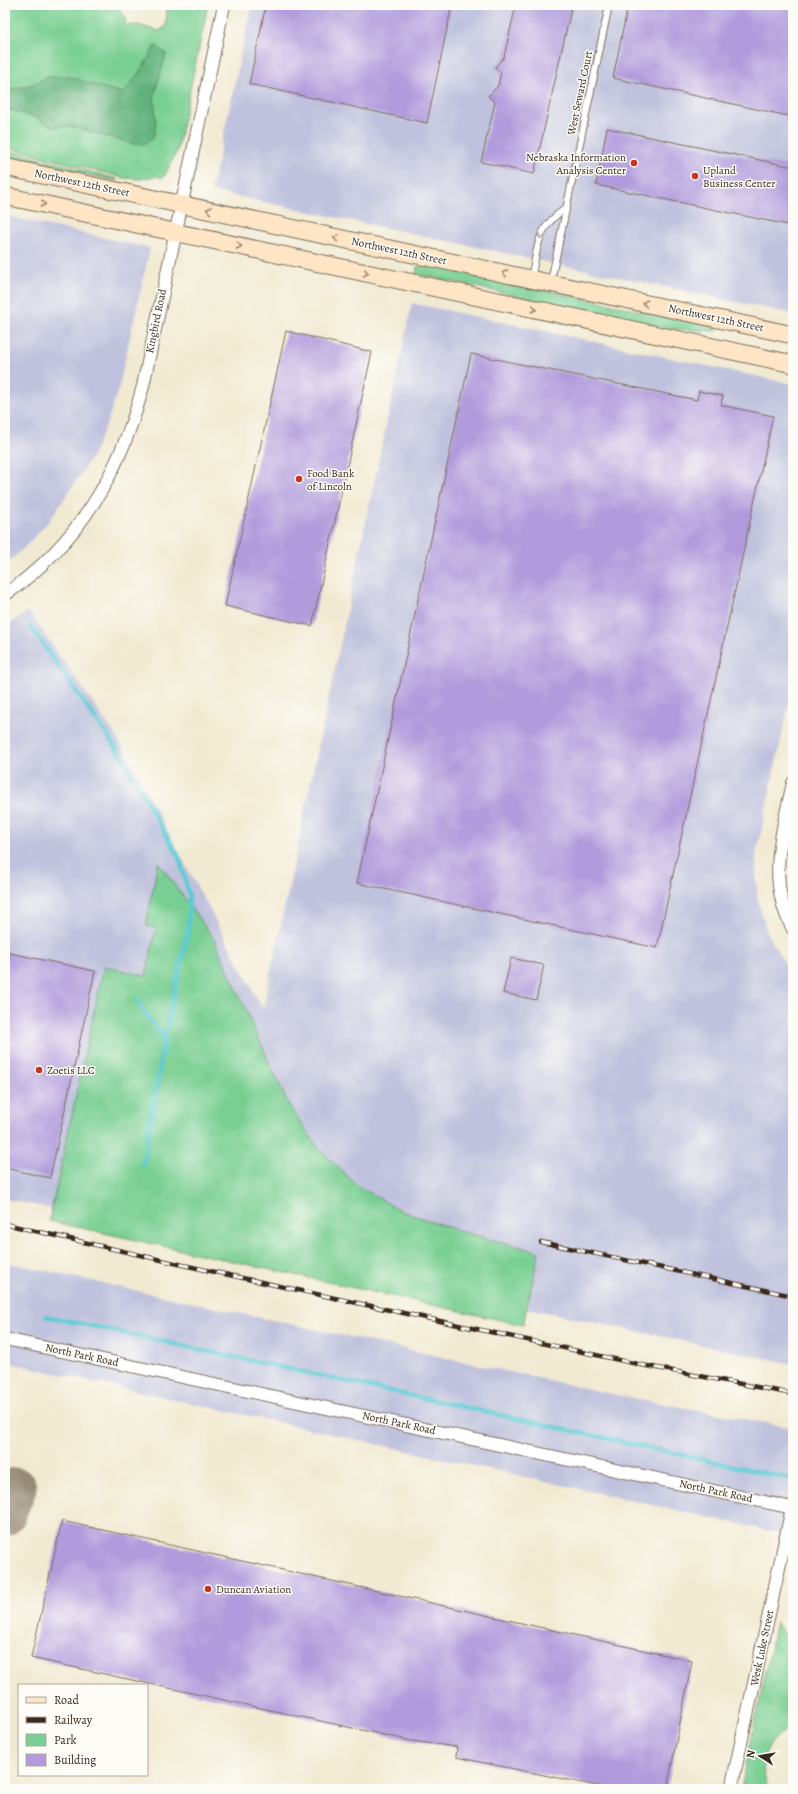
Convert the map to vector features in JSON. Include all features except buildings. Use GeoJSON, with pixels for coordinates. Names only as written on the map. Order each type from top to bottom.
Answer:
{"type":"FeatureCollection","features":[{"type":"Feature","properties":{"kind":"main road","name":"Northwest 12th Street"},"geometry":{"type":"LineString","coordinates":[[5,166],[793,335]]}},
{"type":"Feature","properties":{"kind":"main road"},"geometry":{"type":"LineString","coordinates":[[5,196],[793,364]]}},
{"type":"Feature","properties":{"kind":"street","name":"Kingbird Road"},"geometry":{"type":"LineString","coordinates":[[5,595],[33,573],[61,547],[96,501],[117,462],[125,443],[141,394],[180,204],[224,5]]}},
{"type":"Feature","properties":{"kind":"street"},"geometry":{"type":"LineString","coordinates":[[793,783],[778,866],[779,887],[786,917],[793,929]]}},
{"type":"Feature","properties":{"kind":"street","name":"North Park Road"},"geometry":{"type":"LineString","coordinates":[[5,1339],[793,1508]]}},
{"type":"Feature","properties":{"kind":"street","name":"Wesk Luke Street"},"geometry":{"type":"LineString","coordinates":[[731,1789],[793,1508]]}},
{"type":"Feature","properties":{"kind":"lane","name":"West Seward Court"},"geometry":{"type":"LineString","coordinates":[[550,282],[609,5]]}},
{"type":"Feature","properties":{"kind":"lane"},"geometry":{"type":"LineString","coordinates":[[531,278],[539,238],[543,229],[553,217],[566,208]]}},
{"type":"Feature","properties":{"kind":"shaded area"},"geometry":{"type":"Polygon","coordinates":[[[252,5],[793,5],[793,314],[211,191],[252,5]]]}},
{"type":"Feature","properties":{"kind":"shaded area"},"geometry":{"type":"Polygon","coordinates":[[[5,216],[150,248],[119,387],[107,423],[91,458],[50,520],[23,549],[5,565],[5,216]]]}},
{"type":"Feature","properties":{"kind":"shaded area"},"geometry":{"type":"Polygon","coordinates":[[[412,303],[793,384],[793,685],[756,855],[757,897],[767,933],[784,962],[793,970],[793,1364],[5,1199],[5,627],[28,611],[117,737],[263,1009],[412,303]]]}},
{"type":"Feature","properties":{"kind":"shaded area"},"geometry":{"type":"Polygon","coordinates":[[[5,1262],[617,1395],[793,1428],[793,1536],[5,1362],[5,1262]]]}},
{"type":"Feature","properties":{"kind":"green space"},"geometry":{"type":"Polygon","coordinates":[[[5,5],[114,5],[126,17],[125,25],[138,25],[159,31],[166,26],[167,5],[208,5],[177,151],[162,178],[157,176],[140,179],[124,178],[5,147],[5,108],[37,118],[53,127],[70,126],[111,138],[156,125],[154,96],[166,54],[155,45],[141,70],[123,93],[49,77],[30,85],[5,91],[5,5]]]}},
{"type":"Feature","properties":{"kind":"green space"},"geometry":{"type":"Polygon","coordinates":[[[155,45],[166,54],[154,96],[156,125],[153,139],[143,144],[134,144],[70,126],[53,127],[37,118],[5,108],[5,91],[30,85],[49,77],[68,76],[123,93],[141,70],[155,45]]]}},
{"type":"Feature","properties":{"kind":"green space"},"geometry":{"type":"Polygon","coordinates":[[[5,150],[117,179],[117,181],[5,157],[5,150]]]}},
{"type":"Feature","properties":{"kind":"green space"},"geometry":{"type":"Polygon","coordinates":[[[417,266],[438,267],[716,327],[716,331],[668,329],[416,274],[417,266]]]}},
{"type":"Feature","properties":{"kind":"green space"},"geometry":{"type":"Polygon","coordinates":[[[158,862],[214,939],[288,1104],[319,1149],[358,1186],[401,1211],[463,1232],[539,1252],[523,1325],[49,1221],[104,966],[146,976],[156,928],[146,926],[158,862]]]}},
{"type":"Feature","properties":{"kind":"green space"},"geometry":{"type":"Polygon","coordinates":[[[776,1622],[784,1634],[793,1636],[793,1727],[776,1737],[766,1752],[764,1771],[770,1789],[741,1789],[776,1622]]]}},
{"type":"Feature","properties":{"kind":"waterway"},"geometry":{"type":"LineString","coordinates":[[30,626],[116,748],[179,857],[189,895],[187,935],[164,1039],[143,1166]]}},
{"type":"Feature","properties":{"kind":"waterway"},"geometry":{"type":"LineString","coordinates":[[137,1001],[164,1039]]}},
{"type":"Feature","properties":{"kind":"waterway"},"geometry":{"type":"LineString","coordinates":[[46,1316],[793,1479]]}},
{"type":"Feature","properties":{"kind":"taxiway"},"geometry":{"type":"LineString","coordinates":[[5,1515],[16,1488]]}},
{"type":"Feature","properties":{"kind":"railway"},"geometry":{"type":"LineString","coordinates":[[5,1224],[183,1265],[642,1365],[793,1394]]}},
{"type":"Feature","properties":{"kind":"railway"},"geometry":{"type":"LineString","coordinates":[[541,1242],[793,1296]]}},
{"type":"Feature","properties":{"kind":"place","name":"Nebraska Information Analysis Center"},"geometry":{"type":"Point","coordinates":[634,163]}},
{"type":"Feature","properties":{"kind":"place","name":"Upland Business Center"},"geometry":{"type":"Point","coordinates":[695,176]}},
{"type":"Feature","properties":{"kind":"place","name":"Food Bank of Lincoln"},"geometry":{"type":"Point","coordinates":[299,479]}},
{"type":"Feature","properties":{"kind":"place","name":"Zoetis LLC"},"geometry":{"type":"Point","coordinates":[39,1070]}},
{"type":"Feature","properties":{"kind":"place","name":"Duncan Aviation"},"geometry":{"type":"Point","coordinates":[208,1589]}}]}
